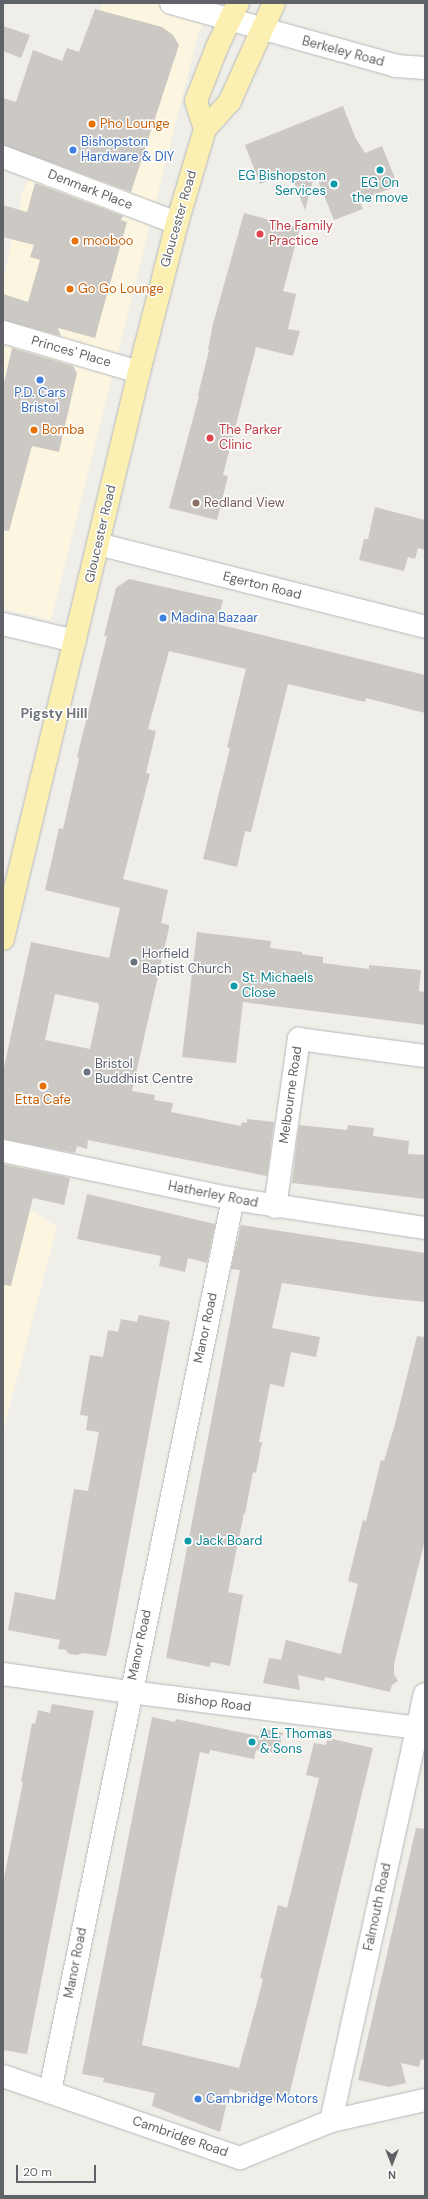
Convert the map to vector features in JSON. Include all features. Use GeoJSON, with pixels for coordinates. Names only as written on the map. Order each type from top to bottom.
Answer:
{"type":"FeatureCollection","features":[{"type":"Feature","properties":{"kind":"main road","name":"Gloucester Road"},"geometry":{"type":"LineString","coordinates":[[3,939],[139,372],[177,223],[204,129],[230,101],[274,3]]}},
{"type":"Feature","properties":{"kind":"main road"},"geometry":{"type":"LineString","coordinates":[[204,129],[196,101],[234,11]]}},
{"type":"Feature","properties":{"kind":"street","name":"Berkeley Road"},"geometry":{"type":"LineString","coordinates":[[171,3],[234,11],[262,28],[396,66],[425,68]]}},
{"type":"Feature","properties":{"kind":"street","name":"Denmark Place"},"geometry":{"type":"LineString","coordinates":[[3,158],[177,223]]}},
{"type":"Feature","properties":{"kind":"street","name":"Princes' Place"},"geometry":{"type":"LineString","coordinates":[[3,332],[139,372]]}},
{"type":"Feature","properties":{"kind":"street","name":"Egerton Road"},"geometry":{"type":"LineString","coordinates":[[98,544],[425,627]]}},
{"type":"Feature","properties":{"kind":"street"},"geometry":{"type":"LineString","coordinates":[[3,624],[75,641]]}},
{"type":"Feature","properties":{"kind":"street","name":"Melbourne Road"},"geometry":{"type":"LineString","coordinates":[[275,1206],[299,1039],[425,1056]]}},
{"type":"Feature","properties":{"kind":"street","name":"Hatherley Road"},"geometry":{"type":"LineString","coordinates":[[3,1151],[233,1199],[425,1228]]}},
{"type":"Feature","properties":{"kind":"street","name":"Manor Road"},"geometry":{"type":"LineString","coordinates":[[50,2091],[130,1692],[233,1199]]}},
{"type":"Feature","properties":{"kind":"street","name":"Bishop Road"},"geometry":{"type":"LineString","coordinates":[[3,1674],[130,1692],[421,1729]]}},
{"type":"Feature","properties":{"kind":"street","name":"Falmouth Road"},"geometry":{"type":"LineString","coordinates":[[331,2121],[421,1729],[425,1694]]}},
{"type":"Feature","properties":{"kind":"street","name":"Cambridge Road"},"geometry":{"type":"LineString","coordinates":[[3,2076],[240,2158],[331,2121],[425,2100]]}},
{"type":"Feature","properties":{"kind":"shaded area"},"geometry":{"type":"Polygon","coordinates":[[[103,3],[213,3],[198,34],[51,620],[3,609],[3,282],[22,194],[103,3]]]}},
{"type":"Feature","properties":{"kind":"shaded area"},"geometry":{"type":"Polygon","coordinates":[[[3,1085],[40,1094],[28,1148],[20,1203],[57,1227],[3,1431],[3,1085]]]}},
{"type":"Feature","properties":{"kind":"building"},"geometry":{"type":"Polygon","coordinates":[[[95,9],[162,27],[173,35],[179,45],[131,192],[3,145],[3,98],[16,102],[33,50],[62,61],[67,48],[79,52],[95,9]]]}},
{"type":"Feature","properties":{"kind":"building"},"geometry":{"type":"Polygon","coordinates":[[[3,26],[30,35],[21,58],[3,51],[3,26]]]}},
{"type":"Feature","properties":{"kind":"building"},"geometry":{"type":"Polygon","coordinates":[[[343,106],[355,137],[365,153],[382,146],[398,186],[359,200],[363,209],[334,220],[315,173],[305,210],[290,172],[260,184],[245,145],[343,106]]]}},
{"type":"Feature","properties":{"kind":"building"},"geometry":{"type":"Polygon","coordinates":[[[35,183],[123,216],[121,220],[127,222],[95,338],[58,328],[61,336],[3,320],[3,294],[28,302],[40,260],[30,257],[34,245],[3,237],[3,205],[27,212],[35,183]]]}},
{"type":"Feature","properties":{"kind":"building"},"geometry":{"type":"Polygon","coordinates":[[[244,213],[300,228],[283,291],[296,294],[288,329],[300,331],[293,356],[256,347],[223,475],[228,476],[217,520],[169,508],[199,396],[213,324],[244,213]]]}},
{"type":"Feature","properties":{"kind":"building"},"geometry":{"type":"Polygon","coordinates":[[[12,348],[73,366],[77,373],[59,452],[32,446],[9,531],[3,530],[3,387],[12,348]]]}},
{"type":"Feature","properties":{"kind":"building"},"geometry":{"type":"Polygon","coordinates":[[[375,507],[425,520],[425,550],[418,548],[415,559],[408,557],[404,571],[359,560],[364,539],[368,539],[375,507]]]}},
{"type":"Feature","properties":{"kind":"building"},"geometry":{"type":"Polygon","coordinates":[[[129,579],[223,600],[217,624],[425,675],[425,713],[366,698],[365,702],[288,684],[251,832],[245,831],[237,867],[203,859],[230,748],[227,747],[246,669],[169,651],[148,729],[156,731],[146,773],[150,774],[123,879],[168,890],[161,923],[169,925],[169,928],[132,1091],[155,1095],[154,1100],[173,1103],[171,1112],[241,1126],[242,1122],[247,1123],[247,1119],[274,1122],[267,1176],[88,1140],[87,1149],[77,1146],[75,1153],[3,1139],[3,1072],[31,942],[109,958],[120,908],[45,890],[59,828],[63,829],[79,758],[77,757],[107,636],[104,636],[116,588],[129,579]],[[55,994],[45,1040],[90,1049],[99,1007],[98,1003],[55,994]]]}},
{"type":"Feature","properties":{"kind":"building"},"geometry":{"type":"Polygon","coordinates":[[[197,932],[271,941],[270,948],[302,952],[302,954],[323,957],[323,963],[369,969],[369,965],[421,970],[419,991],[425,992],[425,1025],[243,1002],[236,1063],[182,1057],[197,932]]]}},
{"type":"Feature","properties":{"kind":"building"},"geometry":{"type":"Polygon","coordinates":[[[299,1125],[347,1130],[348,1125],[374,1128],[373,1136],[409,1141],[408,1154],[425,1155],[425,1199],[292,1183],[299,1125]]]}},
{"type":"Feature","properties":{"kind":"building"},"geometry":{"type":"Polygon","coordinates":[[[3,1164],[70,1178],[64,1205],[33,1198],[11,1286],[3,1285],[3,1164]]]}},
{"type":"Feature","properties":{"kind":"building"},"geometry":{"type":"Polygon","coordinates":[[[87,1194],[215,1224],[207,1263],[188,1258],[185,1272],[159,1266],[161,1256],[77,1239],[87,1194]]]}},
{"type":"Feature","properties":{"kind":"building"},"geometry":{"type":"Polygon","coordinates":[[[241,1225],[425,1253],[425,1302],[378,1297],[282,1283],[272,1328],[320,1337],[316,1357],[291,1352],[284,1387],[270,1384],[259,1442],[262,1442],[256,1473],[253,1472],[228,1592],[243,1595],[230,1666],[211,1662],[210,1667],[166,1658],[240,1270],[231,1269],[241,1225]]]}},
{"type":"Feature","properties":{"kind":"building"},"geometry":{"type":"Polygon","coordinates":[[[139,1315],[170,1321],[109,1646],[106,1656],[82,1653],[77,1655],[69,1654],[66,1650],[58,1649],[60,1640],[8,1630],[15,1592],[55,1600],[74,1489],[88,1491],[99,1432],[86,1430],[88,1416],[80,1415],[90,1355],[103,1357],[108,1330],[118,1332],[121,1319],[137,1322],[139,1315]]]}},
{"type":"Feature","properties":{"kind":"building"},"geometry":{"type":"Polygon","coordinates":[[[417,1336],[425,1337],[425,1540],[394,1664],[394,1674],[398,1681],[392,1685],[390,1692],[325,1677],[324,1681],[298,1675],[300,1690],[263,1683],[269,1658],[281,1660],[286,1640],[341,1654],[358,1584],[348,1581],[363,1520],[366,1521],[381,1460],[384,1461],[395,1424],[417,1336]]]}},
{"type":"Feature","properties":{"kind":"building"},"geometry":{"type":"Polygon","coordinates":[[[52,1704],[94,1711],[27,2054],[3,2050],[3,1883],[23,1782],[21,1782],[32,1723],[35,1724],[38,1710],[50,1713],[52,1704]]]}},
{"type":"Feature","properties":{"kind":"building"},"geometry":{"type":"Polygon","coordinates":[[[152,1717],[175,1722],[176,1719],[259,1736],[258,1743],[261,1728],[283,1733],[278,1754],[256,1750],[254,1759],[210,1750],[209,1754],[200,1752],[142,2045],[239,2068],[263,1979],[260,1978],[278,1905],[287,1908],[319,1778],[306,1775],[314,1743],[326,1745],[327,1740],[332,1741],[332,1739],[373,1748],[287,2104],[230,2089],[220,2132],[152,2106],[155,2093],[103,2082],[104,2078],[82,2074],[152,1717]]]}},
{"type":"Feature","properties":{"kind":"building"},"geometry":{"type":"Polygon","coordinates":[[[416,1828],[425,1829],[425,2060],[421,2059],[419,2067],[401,2063],[406,2083],[389,2087],[358,2080],[416,1828]]]}},
{"type":"Feature","properties":{"kind":"place","name":"Pho Lounge"},"geometry":{"type":"Point","coordinates":[92,124]}},
{"type":"Feature","properties":{"kind":"place","name":"Bishopston Hardware & DIY"},"geometry":{"type":"Point","coordinates":[73,150]}},
{"type":"Feature","properties":{"kind":"place","name":"EG On the move"},"geometry":{"type":"Point","coordinates":[380,170]}},
{"type":"Feature","properties":{"kind":"place","name":"EG Bishopston Services"},"geometry":{"type":"Point","coordinates":[334,184]}},
{"type":"Feature","properties":{"kind":"place","name":"The Family Practice"},"geometry":{"type":"Point","coordinates":[260,234]}},
{"type":"Feature","properties":{"kind":"place","name":"mooboo"},"geometry":{"type":"Point","coordinates":[75,241]}},
{"type":"Feature","properties":{"kind":"place","name":"Go Go Lounge"},"geometry":{"type":"Point","coordinates":[70,289]}},
{"type":"Feature","properties":{"kind":"place","name":"P.D. Cars Bristol"},"geometry":{"type":"Point","coordinates":[40,380]}},
{"type":"Feature","properties":{"kind":"place","name":"Bomba"},"geometry":{"type":"Point","coordinates":[34,430]}},
{"type":"Feature","properties":{"kind":"place","name":"The Parker Clinic"},"geometry":{"type":"Point","coordinates":[210,438]}},
{"type":"Feature","properties":{"kind":"place","name":"Redland View"},"geometry":{"type":"Point","coordinates":[196,503]}},
{"type":"Feature","properties":{"kind":"place","name":"Madina Bazaar"},"geometry":{"type":"Point","coordinates":[163,618]}},
{"type":"Feature","properties":{"kind":"place","name":"Horfield Baptist Church"},"geometry":{"type":"Point","coordinates":[134,962]}},
{"type":"Feature","properties":{"kind":"place","name":"St. Michaels Close"},"geometry":{"type":"Point","coordinates":[234,986]}},
{"type":"Feature","properties":{"kind":"place","name":"Bristol Buddhist Centre"},"geometry":{"type":"Point","coordinates":[87,1072]}},
{"type":"Feature","properties":{"kind":"place","name":"Etta Cafe"},"geometry":{"type":"Point","coordinates":[43,1086]}},
{"type":"Feature","properties":{"kind":"place","name":"Jack Board"},"geometry":{"type":"Point","coordinates":[188,1541]}},
{"type":"Feature","properties":{"kind":"place","name":"A.E. Thomas & Sons"},"geometry":{"type":"Point","coordinates":[252,1742]}},
{"type":"Feature","properties":{"kind":"place","name":"Cambridge Motors"},"geometry":{"type":"Point","coordinates":[198,2099]}},
{"type":"Feature","properties":{"kind":"district","name":"Pigsty Hill"},"geometry":{"type":"Point","coordinates":[54,713]}}]}
